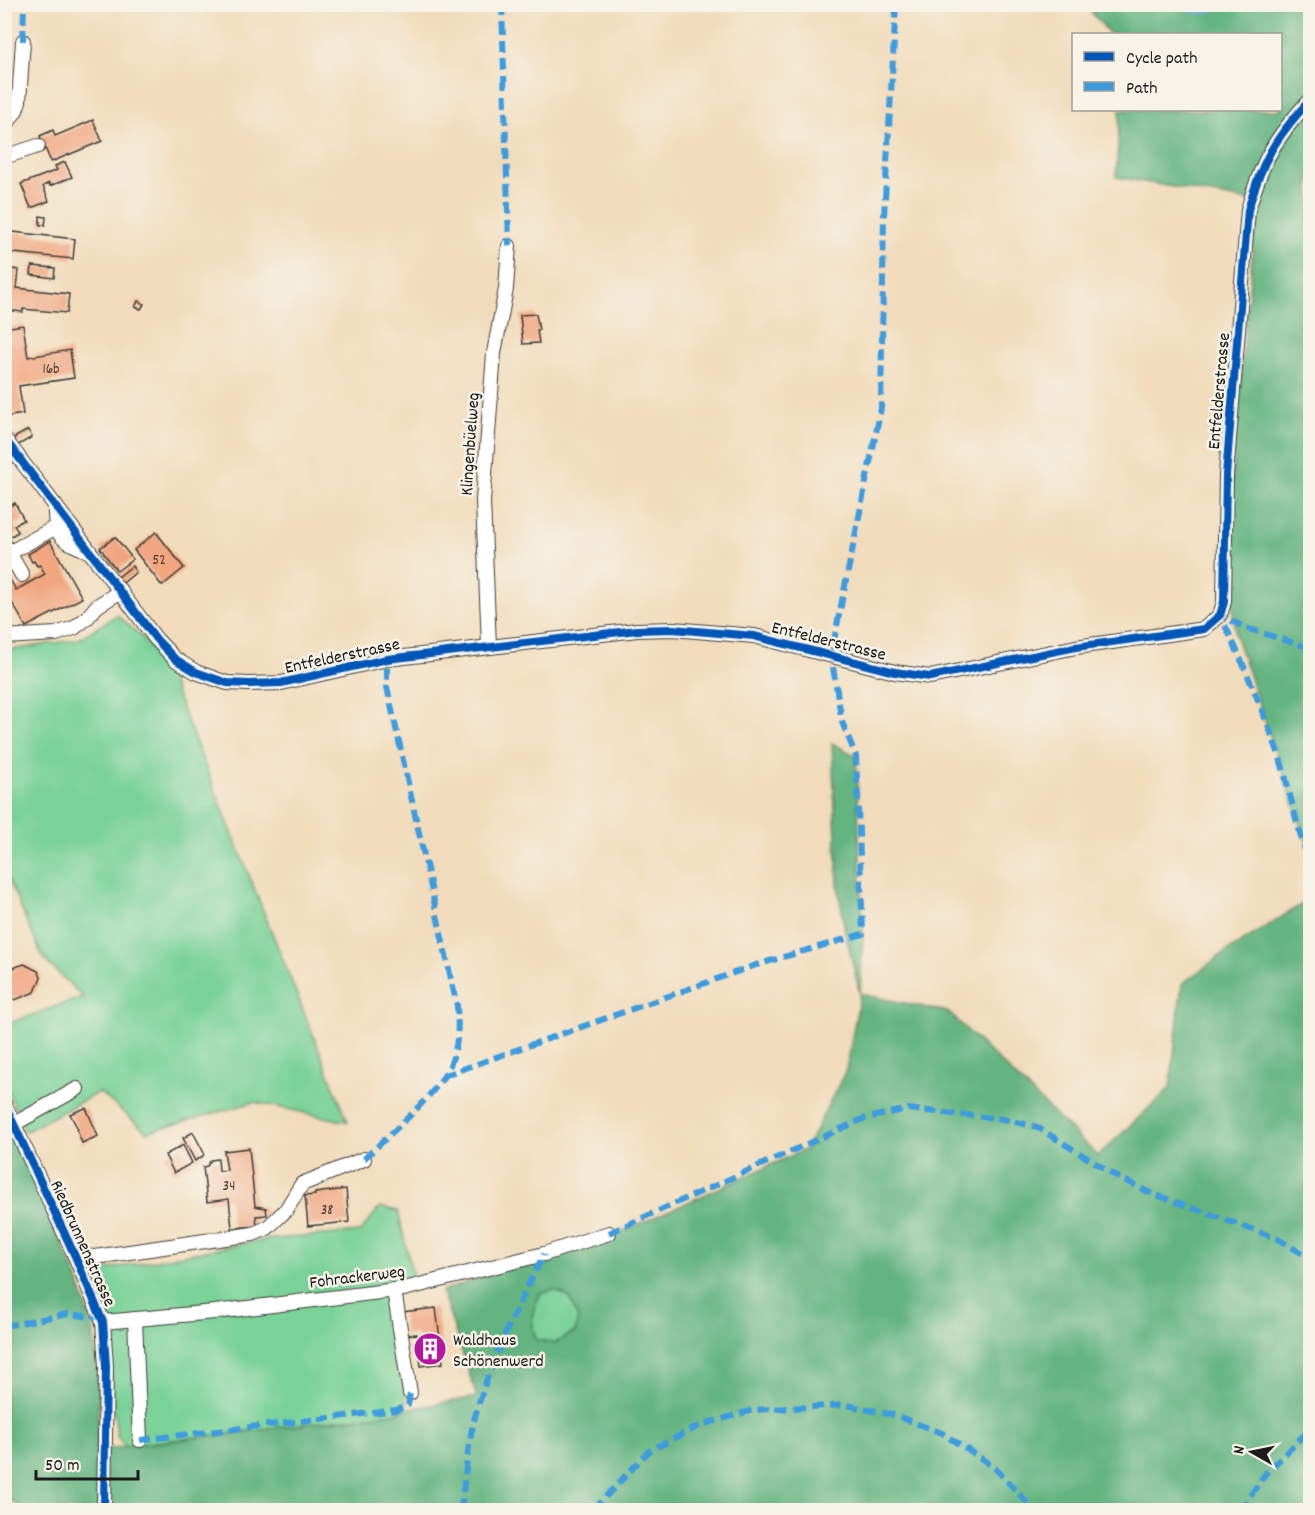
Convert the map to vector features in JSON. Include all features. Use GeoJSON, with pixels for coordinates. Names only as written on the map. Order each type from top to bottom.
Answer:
{"type":"FeatureCollection","features":[{"type":"Feature","properties":{"kind":"street"},"geometry":{"type":"LineString","coordinates":[[4,128],[19,101],[23,41]]}},
{"type":"Feature","properties":{"kind":"street","name":"Entfelderstrasse"},"geometry":{"type":"LineString","coordinates":[[4,438],[156,639],[175,659],[196,672],[227,683],[281,683],[387,659],[489,646],[673,628],[754,636],[895,672],[930,677],[1076,647],[1204,628],[1220,615],[1224,602],[1226,474],[1248,210],[1257,175],[1276,140],[1311,100]]}},
{"type":"Feature","properties":{"kind":"street"},"geometry":{"type":"LineString","coordinates":[[4,157],[38,146]]}},
{"type":"Feature","properties":{"kind":"street","name":"Klingenbüelweg"},"geometry":{"type":"LineString","coordinates":[[489,646],[483,501],[494,353],[506,289],[509,246]]}},
{"type":"Feature","properties":{"kind":"street"},"geometry":{"type":"LineString","coordinates":[[55,505],[56,527],[63,540],[92,552]]}},
{"type":"Feature","properties":{"kind":"street"},"geometry":{"type":"LineString","coordinates":[[22,576],[7,549],[56,527]]}},
{"type":"Feature","properties":{"kind":"street"},"geometry":{"type":"LineString","coordinates":[[4,636],[56,634],[74,628],[97,606],[121,591]]}},
{"type":"Feature","properties":{"kind":"street"},"geometry":{"type":"LineString","coordinates":[[14,1124],[77,1089]]}},
{"type":"Feature","properties":{"kind":"street","name":"Riedbrunnenstrasse"},"geometry":{"type":"LineString","coordinates":[[4,1103],[103,1322],[106,1366],[104,1510]]}},
{"type":"Feature","properties":{"kind":"street"},"geometry":{"type":"LineString","coordinates":[[75,1256],[95,1257],[253,1234],[267,1228],[286,1210],[302,1184],[364,1158]]}},
{"type":"Feature","properties":{"kind":"street","name":"Fohrackerweg"},"geometry":{"type":"LineString","coordinates":[[103,1322],[215,1312],[421,1286],[544,1254],[609,1233]]}},
{"type":"Feature","properties":{"kind":"street"},"geometry":{"type":"LineString","coordinates":[[394,1290],[410,1393]]}},
{"type":"Feature","properties":{"kind":"street"},"geometry":{"type":"LineString","coordinates":[[135,1319],[140,1440]]}},
{"type":"Feature","properties":{"kind":"green space"},"geometry":{"type":"Polygon","coordinates":[[[1085,5],[1310,5],[1310,852],[1236,637],[1233,614],[1231,546],[1234,460],[1256,202],[1116,177],[1120,111],[1282,111],[1282,33],[1109,33],[1085,5]]]}},
{"type":"Feature","properties":{"kind":"green space"},"geometry":{"type":"Polygon","coordinates":[[[117,615],[142,637],[167,671],[348,1122],[254,1102],[147,1132],[99,1092],[25,1132],[5,1083],[4,1025],[83,997],[43,958],[5,872],[5,651],[79,639],[117,615]]]}},
{"type":"Feature","properties":{"kind":"green space"},"geometry":{"type":"Polygon","coordinates":[[[832,743],[856,756],[863,934],[860,994],[845,931],[838,886],[832,743]]]}},
{"type":"Feature","properties":{"kind":"green space"},"geometry":{"type":"Polygon","coordinates":[[[1310,899],[1310,1510],[25,1510],[5,1497],[4,1119],[77,1277],[93,1329],[99,1392],[97,1450],[395,1413],[477,1397],[442,1291],[621,1232],[806,1149],[846,1070],[860,994],[948,1012],[1098,1156],[1170,1088],[1182,984],[1221,955],[1310,899]],[[555,1290],[541,1293],[532,1316],[536,1340],[555,1343],[575,1332],[578,1318],[570,1298],[555,1290]]]}},
{"type":"Feature","properties":{"kind":"green space"},"geometry":{"type":"Polygon","coordinates":[[[380,1207],[398,1211],[414,1282],[390,1298],[407,1409],[395,1413],[124,1446],[117,1435],[98,1271],[262,1240],[360,1232],[380,1207]]]}},
{"type":"Feature","properties":{"kind":"green space"},"geometry":{"type":"Polygon","coordinates":[[[555,1290],[570,1298],[578,1318],[575,1332],[555,1343],[536,1340],[532,1321],[535,1305],[541,1293],[555,1290]]]}},
{"type":"Feature","properties":{"kind":"building"},"geometry":{"type":"Polygon","coordinates":[[[93,120],[102,141],[51,162],[40,136],[53,130],[55,136],[93,120]]]}},
{"type":"Feature","properties":{"kind":"building"},"geometry":{"type":"Polygon","coordinates":[[[65,162],[72,177],[50,186],[49,183],[43,186],[49,201],[31,208],[21,184],[57,170],[55,166],[65,162]]]}},
{"type":"Feature","properties":{"kind":"building"},"geometry":{"type":"Polygon","coordinates":[[[40,216],[46,217],[45,225],[40,225],[40,216]]]}},
{"type":"Feature","properties":{"kind":"building"},"geometry":{"type":"Polygon","coordinates":[[[4,231],[75,239],[73,259],[4,252],[4,231]]]}},
{"type":"Feature","properties":{"kind":"building"},"geometry":{"type":"Polygon","coordinates":[[[32,266],[55,268],[54,278],[31,275],[32,266]]]}},
{"type":"Feature","properties":{"kind":"building"},"geometry":{"type":"Polygon","coordinates":[[[4,268],[19,270],[17,288],[69,294],[67,313],[23,309],[23,312],[4,310],[4,268]]]}},
{"type":"Feature","properties":{"kind":"building"},"geometry":{"type":"Polygon","coordinates":[[[138,301],[144,304],[141,309],[135,307],[138,301]]]}},
{"type":"Feature","properties":{"kind":"building"},"geometry":{"type":"Polygon","coordinates":[[[536,314],[539,343],[523,344],[520,315],[536,314]]]}},
{"type":"Feature","properties":{"kind":"building"},"geometry":{"type":"Polygon","coordinates":[[[23,325],[28,357],[70,350],[74,378],[19,386],[23,414],[4,417],[4,328],[23,325]]]}},
{"type":"Feature","properties":{"kind":"building"},"geometry":{"type":"Polygon","coordinates":[[[28,430],[32,437],[17,446],[12,439],[28,430]]]}},
{"type":"Feature","properties":{"kind":"building"},"geometry":{"type":"Polygon","coordinates":[[[15,503],[24,520],[14,525],[18,532],[8,538],[4,531],[4,509],[15,503]]]}},
{"type":"Feature","properties":{"kind":"building"},"geometry":{"type":"Polygon","coordinates":[[[156,532],[184,568],[162,586],[134,550],[156,532]]]}},
{"type":"Feature","properties":{"kind":"building"},"geometry":{"type":"Polygon","coordinates":[[[115,537],[133,559],[117,571],[100,548],[115,537]]]}},
{"type":"Feature","properties":{"kind":"building"},"geometry":{"type":"Polygon","coordinates":[[[50,541],[82,598],[26,627],[4,588],[4,569],[16,590],[45,574],[40,565],[37,566],[34,561],[32,562],[28,554],[50,541]]]}},
{"type":"Feature","properties":{"kind":"building"},"geometry":{"type":"Polygon","coordinates":[[[132,566],[136,572],[123,583],[118,577],[132,566]]]}},
{"type":"Feature","properties":{"kind":"building"},"geometry":{"type":"Polygon","coordinates":[[[24,964],[38,971],[41,977],[35,992],[15,1000],[4,991],[4,977],[10,969],[24,964]]]}},
{"type":"Feature","properties":{"kind":"building"},"geometry":{"type":"Polygon","coordinates":[[[86,1108],[98,1136],[82,1143],[70,1114],[86,1108]]]}},
{"type":"Feature","properties":{"kind":"building"},"geometry":{"type":"Polygon","coordinates":[[[193,1132],[204,1153],[195,1161],[183,1138],[193,1132]]]}},
{"type":"Feature","properties":{"kind":"building"},"geometry":{"type":"Polygon","coordinates":[[[183,1145],[192,1163],[174,1173],[165,1155],[183,1145]]]}},
{"type":"Feature","properties":{"kind":"building"},"geometry":{"type":"Polygon","coordinates":[[[249,1148],[255,1206],[266,1208],[267,1215],[256,1216],[257,1226],[232,1228],[229,1199],[207,1202],[203,1167],[207,1166],[211,1160],[218,1159],[219,1171],[227,1170],[224,1151],[249,1148]]]}},
{"type":"Feature","properties":{"kind":"building"},"geometry":{"type":"Polygon","coordinates":[[[346,1189],[349,1222],[308,1226],[305,1196],[346,1189]]]}},
{"type":"Feature","properties":{"kind":"building","name":"Waldhaus Schönenwerd"},"geometry":{"type":"Polygon","coordinates":[[[436,1308],[443,1363],[421,1366],[417,1334],[404,1335],[402,1312],[436,1308]]]}},
{"type":"Feature","properties":{"kind":"waterway"},"geometry":{"type":"LineString","coordinates":[[1181,4],[1199,12],[1210,11],[1228,4]]}},
{"type":"Feature","properties":{"kind":"marked path"},"geometry":{"type":"LineString","coordinates":[[23,41],[24,4]]}},
{"type":"Feature","properties":{"kind":"marked path"},"geometry":{"type":"LineString","coordinates":[[502,4],[509,246]]}},
{"type":"Feature","properties":{"kind":"marked path"},"geometry":{"type":"LineString","coordinates":[[443,1076],[756,965],[863,934],[856,756],[842,722],[831,655],[881,408],[884,216],[896,4]]}},
{"type":"Feature","properties":{"kind":"marked path"},"geometry":{"type":"LineString","coordinates":[[1310,648],[1246,628],[1220,615],[1251,683],[1278,752],[1310,863]]}},
{"type":"Feature","properties":{"kind":"marked path"},"geometry":{"type":"LineString","coordinates":[[364,1159],[414,1111],[439,1083],[453,1057],[458,1032],[457,1006],[387,687],[387,659]]}},
{"type":"Feature","properties":{"kind":"marked path"},"geometry":{"type":"LineString","coordinates":[[609,1233],[863,1119],[908,1109],[1003,1119],[1037,1127],[1118,1177],[1148,1192],[1276,1238],[1310,1258]]}},
{"type":"Feature","properties":{"kind":"marked path"},"geometry":{"type":"LineString","coordinates":[[461,1510],[469,1444],[484,1386],[516,1310],[544,1254]]}},
{"type":"Feature","properties":{"kind":"marked path"},"geometry":{"type":"LineString","coordinates":[[4,1326],[68,1314],[101,1318]]}},
{"type":"Feature","properties":{"kind":"marked path"},"geometry":{"type":"LineString","coordinates":[[140,1440],[397,1410],[408,1405],[410,1393]]}},
{"type":"Feature","properties":{"kind":"marked path"},"geometry":{"type":"LineString","coordinates":[[593,1510],[649,1451],[701,1425],[753,1410],[847,1405],[894,1415],[942,1433],[994,1467],[1034,1510]]}},
{"type":"Feature","properties":{"kind":"marked path"},"geometry":{"type":"LineString","coordinates":[[1240,1510],[1266,1473],[1305,1434],[1310,1422]]}},
{"type":"Feature","properties":{"kind":"marked path"},"geometry":{"type":"LineString","coordinates":[[4,1503],[17,1510]]}},
{"type":"Feature","properties":{"kind":"cycle path"},"geometry":{"type":"LineString","coordinates":[[4,438],[156,639],[175,659],[196,672],[227,683],[281,683],[387,659],[637,630],[673,629],[754,636],[895,672],[930,677],[1076,647],[1204,629],[1220,615],[1224,602],[1226,475],[1248,210],[1271,150],[1310,100]]}},
{"type":"Feature","properties":{"kind":"cycle path"},"geometry":{"type":"LineString","coordinates":[[4,1103],[103,1322],[106,1366],[104,1510]]}},
{"type":"Feature","properties":{"kind":"place","name":"Waldhaus Schönenwerd"},"geometry":{"type":"Point","coordinates":[430,1349]}}]}
